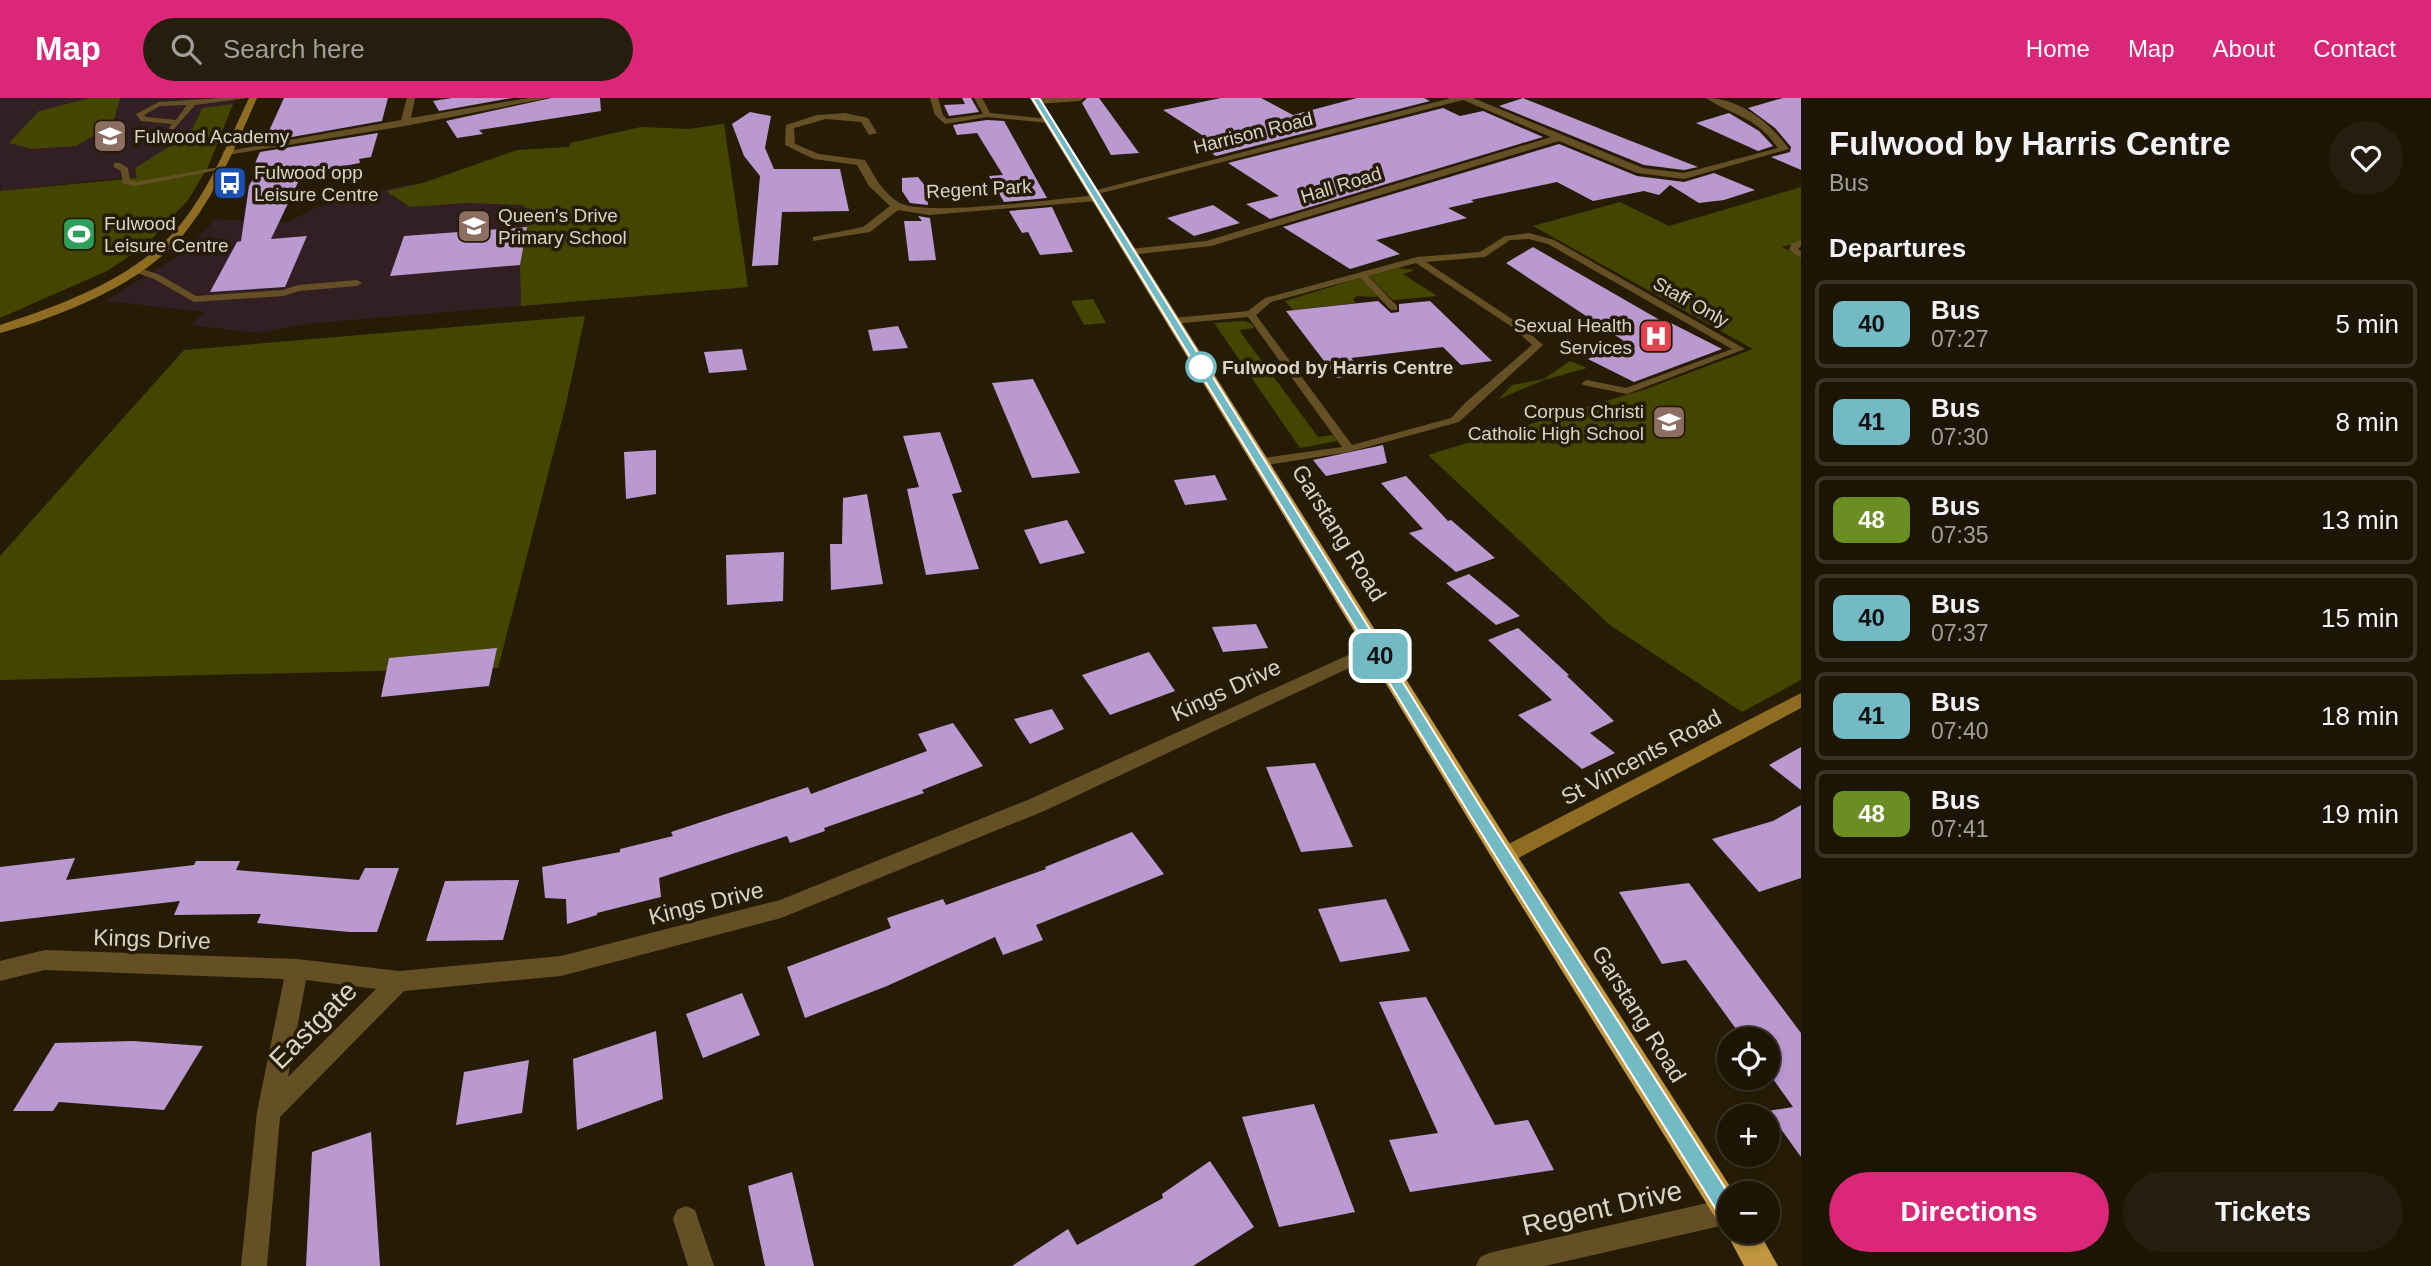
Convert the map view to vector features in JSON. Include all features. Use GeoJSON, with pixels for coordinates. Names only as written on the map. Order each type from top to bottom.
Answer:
{"type":"FeatureCollection","features":[{"type":"Feature","properties":{"kind":"highway","name":"Garstang Road"},"geometry":{"type":"LineString","coordinates":[[1036,99],[1375,649],[1717,1192]]}},
{"type":"Feature","properties":{"kind":"highway"},"geometry":{"type":"LineString","coordinates":[[1748,1244],[1762,1266]]}},
{"type":"Feature","properties":{"kind":"street"},"geometry":{"type":"LineString","coordinates":[[0,329],[42,316],[88,295],[134,269],[177,235],[219,169],[253,98]]}},
{"type":"Feature","properties":{"kind":"street"},"geometry":{"type":"LineString","coordinates":[[405,123],[411,98]]}},
{"type":"Feature","properties":{"kind":"street"},"geometry":{"type":"LineString","coordinates":[[227,152],[544,98]]}},
{"type":"Feature","properties":{"kind":"street"},"geometry":{"type":"LineString","coordinates":[[1036,99],[1080,98]]}},
{"type":"Feature","properties":{"kind":"street"},"geometry":{"type":"LineString","coordinates":[[1464,98],[1641,171],[1684,176],[1784,149],[1772,130],[1735,107],[1710,98]]}},
{"type":"Feature","properties":{"kind":"street","name":"Harrison Road"},"geometry":{"type":"LineString","coordinates":[[1095,195],[1464,98]]}},
{"type":"Feature","properties":{"kind":"street","name":"Regent Park"},"geometry":{"type":"LineString","coordinates":[[872,133],[865,120],[846,115],[814,117],[789,127],[790,145],[817,157],[861,162],[873,184],[896,206],[929,212],[1095,195]]}},
{"type":"Feature","properties":{"kind":"street","name":"Hall Road"},"geometry":{"type":"LineString","coordinates":[[1130,252],[1207,244],[1558,138]]}},
{"type":"Feature","properties":{"kind":"street"},"geometry":{"type":"LineString","coordinates":[[817,239],[866,230],[896,206]]}},
{"type":"Feature","properties":{"kind":"street","name":"Kings Drive"},"geometry":{"type":"LineString","coordinates":[[0,971],[45,960],[297,969],[400,981],[562,966],[781,909],[1037,805],[1375,649]]}},
{"type":"Feature","properties":{"kind":"street","name":"St Vincents Road"},"geometry":{"type":"LineString","coordinates":[[1504,856],[1801,700]]}},
{"type":"Feature","properties":{"kind":"street","name":"Eastgate"},"geometry":{"type":"LineString","coordinates":[[254,1266],[269,1112],[297,969]]}},
{"type":"Feature","properties":{"kind":"street","name":"Eastgate"},"geometry":{"type":"LineString","coordinates":[[269,1112],[400,981]]}},
{"type":"Feature","properties":{"kind":"street","name":"Regent Drive"},"geometry":{"type":"LineString","coordinates":[[1489,1266],[1717,1214]]}},
{"type":"Feature","properties":{"kind":"street"},"geometry":{"type":"LineString","coordinates":[[686,1219],[701,1266]]}},
{"type":"Feature","properties":{"kind":"lane"},"geometry":{"type":"LineString","coordinates":[[178,122],[144,118],[139,114],[159,104],[243,98]]}},
{"type":"Feature","properties":{"kind":"lane"},"geometry":{"type":"LineString","coordinates":[[934,98],[939,115],[945,122],[987,115],[1049,121]]}},
{"type":"Feature","properties":{"kind":"lane"},"geometry":{"type":"LineString","coordinates":[[978,98],[987,115]]}},
{"type":"Feature","properties":{"kind":"lane"},"geometry":{"type":"LineString","coordinates":[[171,130],[193,103]]}},
{"type":"Feature","properties":{"kind":"lane"},"geometry":{"type":"LineString","coordinates":[[117,165],[124,170],[127,182],[136,184],[219,169]]}},
{"type":"Feature","properties":{"kind":"lane","name":"Staff Only"},"geometry":{"type":"LineString","coordinates":[[1418,260],[1482,255],[1508,239],[1529,236],[1551,242],[1740,349],[1627,391],[1587,383]]}},
{"type":"Feature","properties":{"kind":"lane"},"geometry":{"type":"LineString","coordinates":[[1801,243],[1794,246],[1793,250],[1801,255]]}},
{"type":"Feature","properties":{"kind":"lane"},"geometry":{"type":"LineString","coordinates":[[1173,321],[1251,314],[1268,300],[1418,260],[1515,325],[1538,345],[1469,404],[1455,420],[1349,449],[1260,462]]}},
{"type":"Feature","properties":{"kind":"lane"},"geometry":{"type":"LineString","coordinates":[[134,269],[157,277],[194,299],[284,293],[298,288],[357,284]]}},
{"type":"Feature","properties":{"kind":"lane"},"geometry":{"type":"LineString","coordinates":[[1363,275],[1394,307]]}},
{"type":"Feature","properties":{"kind":"lane"},"geometry":{"type":"LineString","coordinates":[[1251,314],[1349,449]]}},
{"type":"Feature","properties":{"kind":"shaded area","name":"Fulwood Academy"},"geometry":{"type":"Polygon","coordinates":[[[0,98],[236,98],[233,105],[161,177],[120,178],[0,191],[3,186],[0,186],[0,98]]]}},
{"type":"Feature","properties":{"kind":"shaded area"},"geometry":{"type":"Polygon","coordinates":[[[90,98],[120,98],[113,124],[76,146],[32,149],[9,143],[39,111],[90,98]]]}},
{"type":"Feature","properties":{"kind":"shaded area","name":"Fulwood Leisure Centre"},"geometry":{"type":"Polygon","coordinates":[[[233,104],[208,167],[188,200],[146,245],[107,271],[0,318],[0,191],[137,178],[135,168],[175,143],[193,128],[202,108],[233,104]]]}},
{"type":"Feature","properties":{"kind":"shaded area","name":"Queen's Drive Primary School"},"geometry":{"type":"Polygon","coordinates":[[[724,124],[748,287],[315,323],[259,333],[190,325],[205,312],[106,301],[185,251],[182,250],[207,229],[214,219],[287,223],[314,208],[394,187],[423,183],[517,150],[569,147],[570,143],[641,127],[689,129],[724,124]]]}},
{"type":"Feature","properties":{"kind":"shaded area"},"geometry":{"type":"Polygon","coordinates":[[[724,124],[748,287],[521,306],[520,265],[528,210],[523,205],[467,203],[410,207],[386,191],[423,183],[517,150],[569,147],[570,143],[641,127],[689,129],[724,124]]]}},
{"type":"Feature","properties":{"kind":"shaded area","name":"Corpus Christi Catholic High School"},"geometry":{"type":"Polygon","coordinates":[[[1801,187],[1801,241],[1782,247],[1801,257],[1801,680],[1742,712],[1610,625],[1428,455],[1646,389],[1753,349],[1533,226],[1620,202],[1669,226],[1801,187]]]}},
{"type":"Feature","properties":{"kind":"shaded area"},"geometry":{"type":"Polygon","coordinates":[[[1398,268],[1415,270],[1403,274],[1437,296],[1393,300],[1368,276],[1398,268]]]}},
{"type":"Feature","properties":{"kind":"shaded area"},"geometry":{"type":"Polygon","coordinates":[[[1360,278],[1378,297],[1357,296],[1353,299],[1355,303],[1293,310],[1285,301],[1360,278]]]}},
{"type":"Feature","properties":{"kind":"shaded area"},"geometry":{"type":"Polygon","coordinates":[[[1093,299],[1106,323],[1084,325],[1071,301],[1093,299]]]}},
{"type":"Feature","properties":{"kind":"shaded area"},"geometry":{"type":"Polygon","coordinates":[[[585,316],[566,404],[498,668],[0,680],[0,556],[184,350],[585,316]]]}},
{"type":"Feature","properties":{"kind":"shaded area"},"geometry":{"type":"Polygon","coordinates":[[[1244,321],[1252,324],[1254,328],[1239,330],[1318,437],[1333,435],[1337,441],[1300,448],[1214,323],[1244,321]]]}},
{"type":"Feature","properties":{"kind":"shaded area"},"geometry":{"type":"Polygon","coordinates":[[[1570,361],[1587,368],[1544,380],[1499,399],[1512,385],[1544,379],[1570,361]]]}},
{"type":"Feature","properties":{"kind":"building"},"geometry":{"type":"Polygon","coordinates":[[[284,98],[388,98],[382,121],[264,142],[284,98]]]}},
{"type":"Feature","properties":{"kind":"building"},"geometry":{"type":"Polygon","coordinates":[[[452,98],[512,98],[439,111],[433,101],[452,98]]]}},
{"type":"Feature","properties":{"kind":"building"},"geometry":{"type":"Polygon","coordinates":[[[551,98],[600,98],[601,111],[479,130],[483,134],[457,138],[446,121],[551,98]]]}},
{"type":"Feature","properties":{"kind":"building"},"geometry":{"type":"Polygon","coordinates":[[[962,98],[971,98],[979,112],[949,116],[944,105],[965,104],[962,98]]]}},
{"type":"Feature","properties":{"kind":"building"},"geometry":{"type":"Polygon","coordinates":[[[1087,98],[1099,98],[1139,153],[1111,155],[1082,103],[1087,98]]]}},
{"type":"Feature","properties":{"kind":"building"},"geometry":{"type":"Polygon","coordinates":[[[1221,98],[1261,98],[1293,115],[1357,98],[1424,98],[1430,101],[1216,156],[1191,141],[1205,137],[1163,110],[1221,98]]]}},
{"type":"Feature","properties":{"kind":"building"},"geometry":{"type":"Polygon","coordinates":[[[1523,98],[1698,167],[1684,170],[1644,165],[1499,106],[1523,98]]]}},
{"type":"Feature","properties":{"kind":"building"},"geometry":{"type":"Polygon","coordinates":[[[1783,98],[1801,98],[1801,170],[1771,157],[1790,152],[1791,147],[1775,128],[1748,108],[1783,98]]]}},
{"type":"Feature","properties":{"kind":"building"},"geometry":{"type":"Polygon","coordinates":[[[1443,108],[1460,116],[1483,111],[1543,137],[1270,219],[1246,204],[1279,196],[1228,163],[1443,108]]]}},
{"type":"Feature","properties":{"kind":"building"},"geometry":{"type":"Polygon","coordinates":[[[750,112],[771,116],[765,148],[774,169],[840,169],[849,211],[782,212],[778,265],[752,266],[760,176],[744,156],[732,124],[750,112]]]}},
{"type":"Feature","properties":{"kind":"building"},"geometry":{"type":"Polygon","coordinates":[[[1729,113],[1759,131],[1773,146],[1758,151],[1696,123],[1729,113]]]}},
{"type":"Feature","properties":{"kind":"building"},"geometry":{"type":"Polygon","coordinates":[[[987,120],[1004,121],[1047,198],[1004,202],[989,176],[1003,175],[977,133],[957,135],[953,125],[987,120]]]}},
{"type":"Feature","properties":{"kind":"building"},"geometry":{"type":"Polygon","coordinates":[[[378,133],[371,157],[359,159],[360,163],[302,174],[271,239],[307,236],[285,287],[210,292],[237,242],[241,241],[249,186],[254,177],[252,170],[260,152],[378,133]]]}},
{"type":"Feature","properties":{"kind":"building"},"geometry":{"type":"Polygon","coordinates":[[[1559,144],[1637,176],[1684,182],[1714,173],[1755,190],[1724,200],[1699,203],[1670,185],[1659,195],[1644,191],[1593,201],[1557,182],[1471,200],[1474,202],[1448,208],[1467,218],[1376,240],[1400,254],[1350,269],[1283,227],[1559,144]]]}},
{"type":"Feature","properties":{"kind":"building"},"geometry":{"type":"Polygon","coordinates":[[[918,177],[926,187],[928,205],[910,203],[902,191],[902,178],[918,177]]]}},
{"type":"Feature","properties":{"kind":"building"},"geometry":{"type":"Polygon","coordinates":[[[1213,205],[1240,223],[1194,236],[1167,218],[1213,205]]]}},
{"type":"Feature","properties":{"kind":"building"},"geometry":{"type":"Polygon","coordinates":[[[1052,207],[1073,252],[1040,255],[1028,232],[1022,233],[1009,211],[1052,207]]]}},
{"type":"Feature","properties":{"kind":"building"},"geometry":{"type":"Polygon","coordinates":[[[918,216],[930,218],[936,260],[909,261],[904,221],[922,221],[918,216]]]}},
{"type":"Feature","properties":{"kind":"building","name":"Queen's Drive Primary School"},"geometry":{"type":"Polygon","coordinates":[[[527,227],[520,265],[390,276],[404,236],[527,227]]]}},
{"type":"Feature","properties":{"kind":"building"},"geometry":{"type":"Polygon","coordinates":[[[1533,247],[1665,323],[1669,322],[1722,349],[1634,382],[1588,359],[1624,341],[1506,263],[1533,247]]]}},
{"type":"Feature","properties":{"kind":"building"},"geometry":{"type":"Polygon","coordinates":[[[1378,301],[1391,313],[1399,312],[1399,304],[1430,301],[1492,361],[1461,365],[1443,347],[1351,358],[1366,374],[1337,378],[1286,311],[1378,301]]]}},
{"type":"Feature","properties":{"kind":"building"},"geometry":{"type":"Polygon","coordinates":[[[898,326],[908,348],[873,351],[868,330],[898,326]]]}},
{"type":"Feature","properties":{"kind":"building"},"geometry":{"type":"Polygon","coordinates":[[[742,349],[747,370],[709,373],[704,352],[742,349]]]}},
{"type":"Feature","properties":{"kind":"building"},"geometry":{"type":"Polygon","coordinates":[[[1033,379],[1080,473],[1032,478],[992,383],[1033,379]]]}},
{"type":"Feature","properties":{"kind":"building"},"geometry":{"type":"Polygon","coordinates":[[[940,432],[962,492],[952,494],[979,569],[926,575],[907,489],[919,487],[903,436],[940,432]]]}},
{"type":"Feature","properties":{"kind":"building"},"geometry":{"type":"Polygon","coordinates":[[[1383,445],[1387,463],[1326,476],[1313,460],[1383,445]]]}},
{"type":"Feature","properties":{"kind":"building"},"geometry":{"type":"Polygon","coordinates":[[[656,450],[656,494],[626,499],[624,452],[656,450]]]}},
{"type":"Feature","properties":{"kind":"building"},"geometry":{"type":"Polygon","coordinates":[[[1215,475],[1227,500],[1185,505],[1174,480],[1215,475]]]}},
{"type":"Feature","properties":{"kind":"building"},"geometry":{"type":"Polygon","coordinates":[[[1406,476],[1448,521],[1451,520],[1495,558],[1456,572],[1409,533],[1423,529],[1381,483],[1406,476]]]}},
{"type":"Feature","properties":{"kind":"building"},"geometry":{"type":"Polygon","coordinates":[[[867,494],[883,584],[831,590],[830,544],[842,544],[843,498],[867,494]]]}},
{"type":"Feature","properties":{"kind":"building"},"geometry":{"type":"Polygon","coordinates":[[[1067,520],[1085,553],[1040,564],[1024,530],[1067,520]]]}},
{"type":"Feature","properties":{"kind":"building"},"geometry":{"type":"Polygon","coordinates":[[[784,552],[783,601],[727,605],[726,555],[784,552]]]}},
{"type":"Feature","properties":{"kind":"building"},"geometry":{"type":"Polygon","coordinates":[[[1469,574],[1520,616],[1496,625],[1446,583],[1469,574]]]}},
{"type":"Feature","properties":{"kind":"building"},"geometry":{"type":"Polygon","coordinates":[[[1256,624],[1268,648],[1223,652],[1212,627],[1256,624]]]}},
{"type":"Feature","properties":{"kind":"building"},"geometry":{"type":"Polygon","coordinates":[[[1518,628],[1614,721],[1590,733],[1615,753],[1582,769],[1518,715],[1552,700],[1488,640],[1518,628]]]}},
{"type":"Feature","properties":{"kind":"building"},"geometry":{"type":"Polygon","coordinates":[[[497,648],[489,686],[381,697],[389,658],[497,648]]]}},
{"type":"Feature","properties":{"kind":"building"},"geometry":{"type":"Polygon","coordinates":[[[1149,652],[1175,691],[1110,715],[1082,675],[1149,652]]]}},
{"type":"Feature","properties":{"kind":"building"},"geometry":{"type":"Polygon","coordinates":[[[1052,709],[1064,729],[1030,744],[1014,719],[1052,709]]]}},
{"type":"Feature","properties":{"kind":"building"},"geometry":{"type":"Polygon","coordinates":[[[953,723],[983,766],[922,790],[924,793],[824,828],[825,831],[790,843],[787,836],[659,878],[661,897],[597,913],[567,924],[566,899],[545,898],[542,867],[620,852],[620,849],[673,836],[671,832],[808,787],[811,794],[927,751],[918,734],[953,723]]]}},
{"type":"Feature","properties":{"kind":"building"},"geometry":{"type":"Polygon","coordinates":[[[1801,747],[1801,790],[1769,765],[1801,747]]]}},
{"type":"Feature","properties":{"kind":"building"},"geometry":{"type":"Polygon","coordinates":[[[1315,763],[1353,847],[1301,852],[1266,767],[1315,763]]]}},
{"type":"Feature","properties":{"kind":"building"},"geometry":{"type":"Polygon","coordinates":[[[1801,805],[1801,878],[1759,892],[1712,839],[1773,821],[1801,805]]]}},
{"type":"Feature","properties":{"kind":"building"},"geometry":{"type":"Polygon","coordinates":[[[1132,832],[1164,874],[1036,925],[1043,940],[1003,955],[995,937],[887,986],[805,1018],[787,967],[891,928],[887,918],[943,899],[946,905],[1046,869],[1045,867],[1132,832]]]}},
{"type":"Feature","properties":{"kind":"building"},"geometry":{"type":"Polygon","coordinates":[[[75,858],[66,880],[194,865],[196,861],[240,861],[236,870],[359,880],[365,868],[399,868],[377,932],[257,923],[261,914],[174,915],[180,901],[0,922],[0,867],[75,858]]]}},
{"type":"Feature","properties":{"kind":"building"},"geometry":{"type":"Polygon","coordinates":[[[519,880],[503,940],[426,941],[445,881],[519,880]]]}},
{"type":"Feature","properties":{"kind":"building"},"geometry":{"type":"Polygon","coordinates":[[[1689,883],[1801,1033],[1801,1157],[1780,1128],[1780,1109],[1793,1107],[1780,1089],[1780,1027],[1735,1027],[1686,960],[1662,964],[1619,892],[1689,883]]]}},
{"type":"Feature","properties":{"kind":"building"},"geometry":{"type":"Polygon","coordinates":[[[1386,899],[1410,951],[1340,962],[1318,909],[1386,899]]]}},
{"type":"Feature","properties":{"kind":"building"},"geometry":{"type":"Polygon","coordinates":[[[742,993],[760,1035],[703,1058],[686,1014],[742,993]]]}},
{"type":"Feature","properties":{"kind":"building"},"geometry":{"type":"Polygon","coordinates":[[[1426,997],[1495,1125],[1528,1120],[1554,1170],[1410,1192],[1389,1140],[1438,1133],[1379,1002],[1426,997]]]}},
{"type":"Feature","properties":{"kind":"building"},"geometry":{"type":"Polygon","coordinates":[[[656,1031],[663,1099],[577,1130],[573,1059],[656,1031]]]}},
{"type":"Feature","properties":{"kind":"building"},"geometry":{"type":"Polygon","coordinates":[[[133,1041],[203,1046],[164,1110],[59,1102],[53,1111],[13,1111],[55,1043],[133,1041]]]}},
{"type":"Feature","properties":{"kind":"building"},"geometry":{"type":"Polygon","coordinates":[[[529,1060],[522,1113],[456,1125],[464,1072],[529,1060]]]}},
{"type":"Feature","properties":{"kind":"building"},"geometry":{"type":"Polygon","coordinates":[[[1314,1104],[1355,1212],[1279,1227],[1242,1117],[1314,1104]]]}},
{"type":"Feature","properties":{"kind":"building"},"geometry":{"type":"Polygon","coordinates":[[[371,1132],[380,1266],[306,1266],[312,1152],[371,1132]]]}},
{"type":"Feature","properties":{"kind":"building"},"geometry":{"type":"Polygon","coordinates":[[[1210,1161],[1254,1227],[1193,1266],[1012,1266],[1068,1229],[1077,1245],[1163,1198],[1162,1194],[1210,1161]]]}},
{"type":"Feature","properties":{"kind":"building"},"geometry":{"type":"Polygon","coordinates":[[[792,1172],[814,1266],[765,1266],[748,1186],[792,1172]]]}},
{"type":"Feature","properties":{"kind":"bus line","name":"40"},"geometry":{"type":"LineString","coordinates":[[1035,98],[1475,810],[1717,1193]]}},
{"type":"Feature","properties":{"kind":"place","name":"Fulwood Academy"},"geometry":{"type":"Point","coordinates":[110,136]}},
{"type":"Feature","properties":{"kind":"place","name":"Fulwood opp Leisure Centre"},"geometry":{"type":"Point","coordinates":[230,183]}},
{"type":"Feature","properties":{"kind":"place","name":"Queen's Drive Primary School"},"geometry":{"type":"Point","coordinates":[474,226]}},
{"type":"Feature","properties":{"kind":"place","name":"Fulwood Leisure Centre"},"geometry":{"type":"Point","coordinates":[79,234]}},
{"type":"Feature","properties":{"kind":"place","name":"Sexual Health Services"},"geometry":{"type":"Point","coordinates":[1656,336]}},
{"type":"Feature","properties":{"kind":"place","name":"Fulwood by Harris Centre"},"geometry":{"type":"Point","coordinates":[1201,367]}},
{"type":"Feature","properties":{"kind":"place","name":"Corpus Christi Catholic High School"},"geometry":{"type":"Point","coordinates":[1669,422]}}]}
